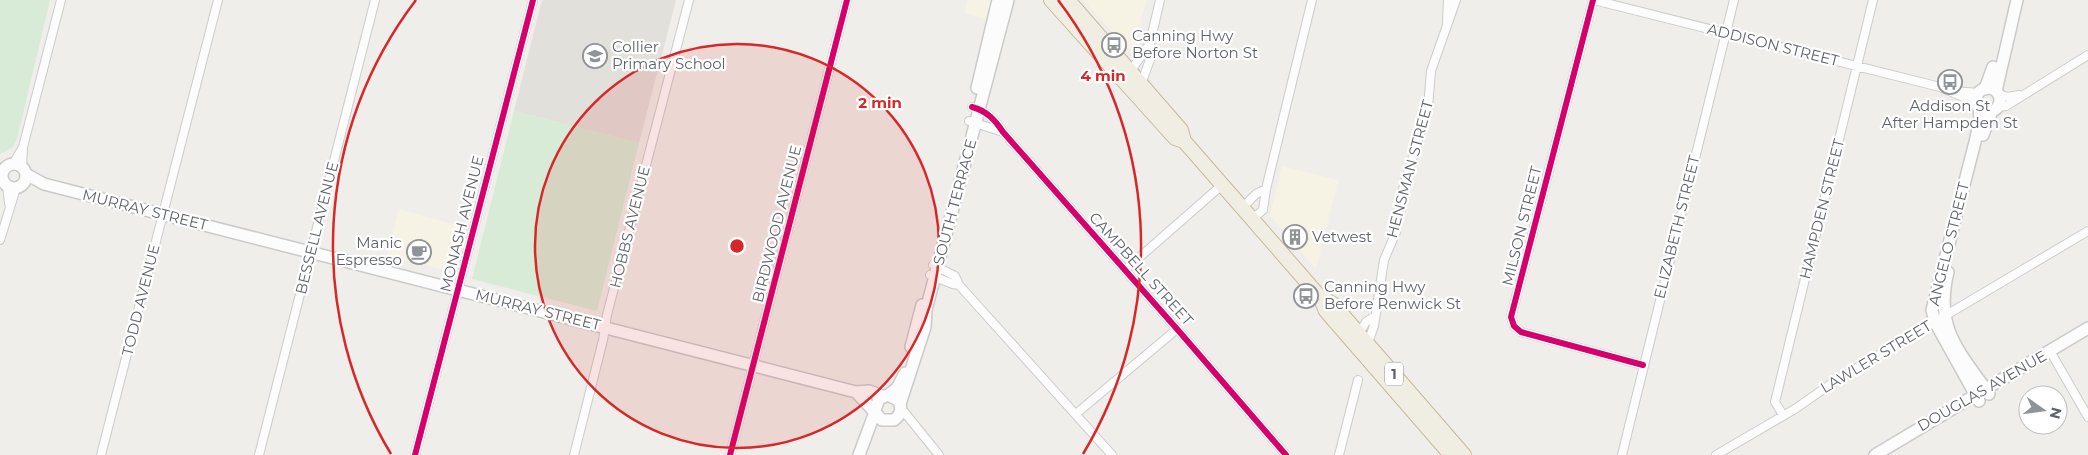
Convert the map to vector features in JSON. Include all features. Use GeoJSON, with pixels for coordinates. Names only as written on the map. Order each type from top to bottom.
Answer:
{"type":"FeatureCollection","features":[{"type":"Feature","properties":{"kind":"highway","name":"1"},"geometry":{"type":"LineString","coordinates":[[1051,0],[1175,138],[1184,141]]}},
{"type":"Feature","properties":{"kind":"highway","name":"1"},"geometry":{"type":"LineString","coordinates":[[1068,0],[1181,130],[1184,141],[1320,297],[1326,311],[1360,344],[1464,455]]}},
{"type":"Feature","properties":{"kind":"highway","name":"1"},"geometry":{"type":"LineString","coordinates":[[1360,344],[1452,455]]}},
{"type":"Feature","properties":{"kind":"main road","name":"SOUTH TERRACE"},"geometry":{"type":"LineString","coordinates":[[976,108],[998,0]]}},
{"type":"Feature","properties":{"kind":"main road","name":"SOUTH TERRACE"},"geometry":{"type":"LineString","coordinates":[[901,406],[925,327],[926,310],[934,271],[972,122],[1008,0]]}},
{"type":"Feature","properties":{"kind":"main road","name":"ANGELO STREET"},"geometry":{"type":"LineString","coordinates":[[1982,394],[1932,310],[2010,0]]}},
{"type":"Feature","properties":{"kind":"main road","name":"ANGELO STREET"},"geometry":{"type":"LineString","coordinates":[[1986,96],[2017,0]]}},
{"type":"Feature","properties":{"kind":"main road","name":"ANGELO STREET"},"geometry":{"type":"LineString","coordinates":[[1939,319],[1946,281],[1987,121],[2000,101],[1986,96]]}},
{"type":"Feature","properties":{"kind":"main road"},"geometry":{"type":"LineString","coordinates":[[1986,96],[1985,111],[1995,109]]}},
{"type":"Feature","properties":{"kind":"main road","name":"MURRAY STREET"},"geometry":{"type":"LineString","coordinates":[[11,176],[856,392],[869,391],[885,396]]}},
{"type":"Feature","properties":{"kind":"main road","name":"SOUTH TERRACE"},"geometry":{"type":"LineString","coordinates":[[885,396],[897,388],[904,374],[915,326],[934,271]]}},
{"type":"Feature","properties":{"kind":"main road","name":"DOUGLAS AVENUE"},"geometry":{"type":"LineString","coordinates":[[2051,354],[2088,328]]}},
{"type":"Feature","properties":{"kind":"main road","name":"DOUGLAS AVENUE"},"geometry":{"type":"LineString","coordinates":[[1875,455],[2051,354],[2088,336]]}},
{"type":"Feature","properties":{"kind":"main road","name":"MURRAY STREET"},"geometry":{"type":"LineString","coordinates":[[856,392],[875,411]]}},
{"type":"Feature","properties":{"kind":"main road","name":"DOUGLAS AVENUE"},"geometry":{"type":"LineString","coordinates":[[1887,455],[1982,394]]}},
{"type":"Feature","properties":{"kind":"main road"},"geometry":{"type":"LineString","coordinates":[[859,455],[875,411],[876,402],[885,396],[896,398],[901,406],[900,415],[890,420],[869,441],[864,455]]}},
{"type":"Feature","properties":{"kind":"main road"},"geometry":{"type":"LineString","coordinates":[[875,411],[879,418],[890,420]]}},
{"type":"Feature","properties":{"kind":"street"},"geometry":{"type":"LineString","coordinates":[[0,240],[10,203],[11,176],[23,147],[61,0]]}},
{"type":"Feature","properties":{"kind":"street","name":"TODD AVENUE"},"geometry":{"type":"LineString","coordinates":[[101,455],[218,0]]}},
{"type":"Feature","properties":{"kind":"street","name":"BESSELL AVENUE"},"geometry":{"type":"LineString","coordinates":[[259,455],[375,0]]}},
{"type":"Feature","properties":{"kind":"street","name":"MONASH AVENUE"},"geometry":{"type":"LineString","coordinates":[[415,455],[533,0]]}},
{"type":"Feature","properties":{"kind":"street","name":"HOBBS AVENUE"},"geometry":{"type":"LineString","coordinates":[[574,455],[689,0]]}},
{"type":"Feature","properties":{"kind":"street","name":"BIRDWOOD AVENUE"},"geometry":{"type":"LineString","coordinates":[[730,455],[847,0]]}},
{"type":"Feature","properties":{"kind":"street"},"geometry":{"type":"LineString","coordinates":[[1141,84],[1150,57],[1150,42],[1160,0]]}},
{"type":"Feature","properties":{"kind":"street"},"geometry":{"type":"LineString","coordinates":[[1252,219],[1263,210],[1266,188],[1312,0]]}},
{"type":"Feature","properties":{"kind":"street","name":"HENSMAN STREET"},"geometry":{"type":"LineString","coordinates":[[1447,22],[1448,0]]}},
{"type":"Feature","properties":{"kind":"street","name":"HENSMAN STREET"},"geometry":{"type":"LineString","coordinates":[[1360,344],[1372,336],[1384,260],[1396,232],[1398,208],[1430,98],[1431,71],[1456,0]]}},
{"type":"Feature","properties":{"kind":"street","name":"ADDISON STREET"},"geometry":{"type":"LineString","coordinates":[[1593,0],[1857,65],[1952,91],[1986,96]]}},
{"type":"Feature","properties":{"kind":"street","name":"MILSON STREET"},"geometry":{"type":"LineString","coordinates":[[1593,0],[1511,317],[1514,326],[1521,332],[1643,365]]}},
{"type":"Feature","properties":{"kind":"street","name":"ELIZABETH STREET"},"geometry":{"type":"LineString","coordinates":[[1622,455],[1734,0]]}},
{"type":"Feature","properties":{"kind":"street","name":"HAMPDEN STREET"},"geometry":{"type":"LineString","coordinates":[[1782,416],[1775,402],[1873,0]]}},
{"type":"Feature","properties":{"kind":"street"},"geometry":{"type":"LineString","coordinates":[[1130,72],[1150,42]]}},
{"type":"Feature","properties":{"kind":"street"},"geometry":{"type":"LineString","coordinates":[[1995,109],[2006,106],[2088,55]]}},
{"type":"Feature","properties":{"kind":"street"},"geometry":{"type":"LineString","coordinates":[[1986,96],[2008,97],[2023,94]]}},
{"type":"Feature","properties":{"kind":"street","name":"CAMPBELL STREET"},"geometry":{"type":"LineString","coordinates":[[976,108],[996,122],[1286,455]]}},
{"type":"Feature","properties":{"kind":"street"},"geometry":{"type":"LineString","coordinates":[[972,122],[1003,132]]}},
{"type":"Feature","properties":{"kind":"street"},"geometry":{"type":"LineString","coordinates":[[1125,270],[1222,185]]}},
{"type":"Feature","properties":{"kind":"street"},"geometry":{"type":"LineString","coordinates":[[1242,208],[1256,194],[1266,188]]}},
{"type":"Feature","properties":{"kind":"street","name":"LAWLER STREET"},"geometry":{"type":"LineString","coordinates":[[1716,455],[1782,416],[1835,381],[2088,231]]}},
{"type":"Feature","properties":{"kind":"street"},"geometry":{"type":"LineString","coordinates":[[934,271],[955,276],[959,285],[1077,413],[1112,455]]}},
{"type":"Feature","properties":{"kind":"street"},"geometry":{"type":"LineString","coordinates":[[1360,344],[1366,322],[1374,317]]}},
{"type":"Feature","properties":{"kind":"street"},"geometry":{"type":"LineString","coordinates":[[1077,413],[1177,329]]}},
{"type":"Feature","properties":{"kind":"street"},"geometry":{"type":"LineString","coordinates":[[2051,354],[2088,417]]}},
{"type":"Feature","properties":{"kind":"street"},"geometry":{"type":"LineString","coordinates":[[1339,455],[1358,380]]}},
{"type":"Feature","properties":{"kind":"street"},"geometry":{"type":"LineString","coordinates":[[901,406],[909,415],[914,427],[938,455]]}},
{"type":"Feature","properties":{"kind":"street"},"geometry":{"type":"LineString","coordinates":[[890,420],[914,427]]}},
{"type":"Feature","properties":{"kind":"shaded area","name":"Collier Primary School"},"geometry":{"type":"Polygon","coordinates":[[[542,0],[676,0],[639,143],[514,111],[542,0]]]}},
{"type":"Feature","properties":{"kind":"shaded area"},"geometry":{"type":"Polygon","coordinates":[[[967,0],[991,0],[986,19],[964,13],[967,0]]]}},
{"type":"Feature","properties":{"kind":"shaded area"},"geometry":{"type":"Polygon","coordinates":[[[1083,0],[1146,0],[1135,46],[1129,50],[1083,0]]]}},
{"type":"Feature","properties":{"kind":"shaded area"},"geometry":{"type":"Polygon","coordinates":[[[1282,166],[1338,180],[1316,269],[1270,215],[1282,166]]]}},
{"type":"Feature","properties":{"kind":"shaded area"},"geometry":{"type":"Polygon","coordinates":[[[399,209],[459,226],[449,264],[442,269],[387,256],[399,209]]]}},
{"type":"Feature","properties":{"kind":"green space"},"geometry":{"type":"Polygon","coordinates":[[[0,0],[50,0],[17,139],[13,147],[0,154],[0,0]]]}},
{"type":"Feature","properties":{"kind":"green space"},"geometry":{"type":"Polygon","coordinates":[[[514,111],[639,143],[597,311],[472,279],[514,111]]]}},
{"type":"Feature","properties":{"kind":"cycle path"},"geometry":{"type":"LineString","coordinates":[[415,455],[533,0]]}},
{"type":"Feature","properties":{"kind":"cycle path"},"geometry":{"type":"LineString","coordinates":[[730,455],[847,0]]}},
{"type":"Feature","properties":{"kind":"cycle path"},"geometry":{"type":"LineString","coordinates":[[1593,0],[1511,317],[1514,326],[1521,332],[1643,365]]}},
{"type":"Feature","properties":{"kind":"cycle path"},"geometry":{"type":"LineString","coordinates":[[972,107],[982,111],[994,120],[1286,455]]}},
{"type":"Feature","properties":{"kind":"place","name":"Canning Hwy Before Norton St"},"geometry":{"type":"Point","coordinates":[1114,45]}},
{"type":"Feature","properties":{"kind":"place","name":"Collier Primary School"},"geometry":{"type":"Point","coordinates":[595,56]}},
{"type":"Feature","properties":{"kind":"place","name":"Addison St After Hampden St"},"geometry":{"type":"Point","coordinates":[1950,82]}},
{"type":"Feature","properties":{"kind":"place","name":"Vetwest"},"geometry":{"type":"Point","coordinates":[1295,237]}},
{"type":"Feature","properties":{"kind":"place","name":"Manic Espresso"},"geometry":{"type":"Point","coordinates":[419,252]}},
{"type":"Feature","properties":{"kind":"place","name":"Canning Hwy Before Renwick St"},"geometry":{"type":"Point","coordinates":[1306,296]}}]}
